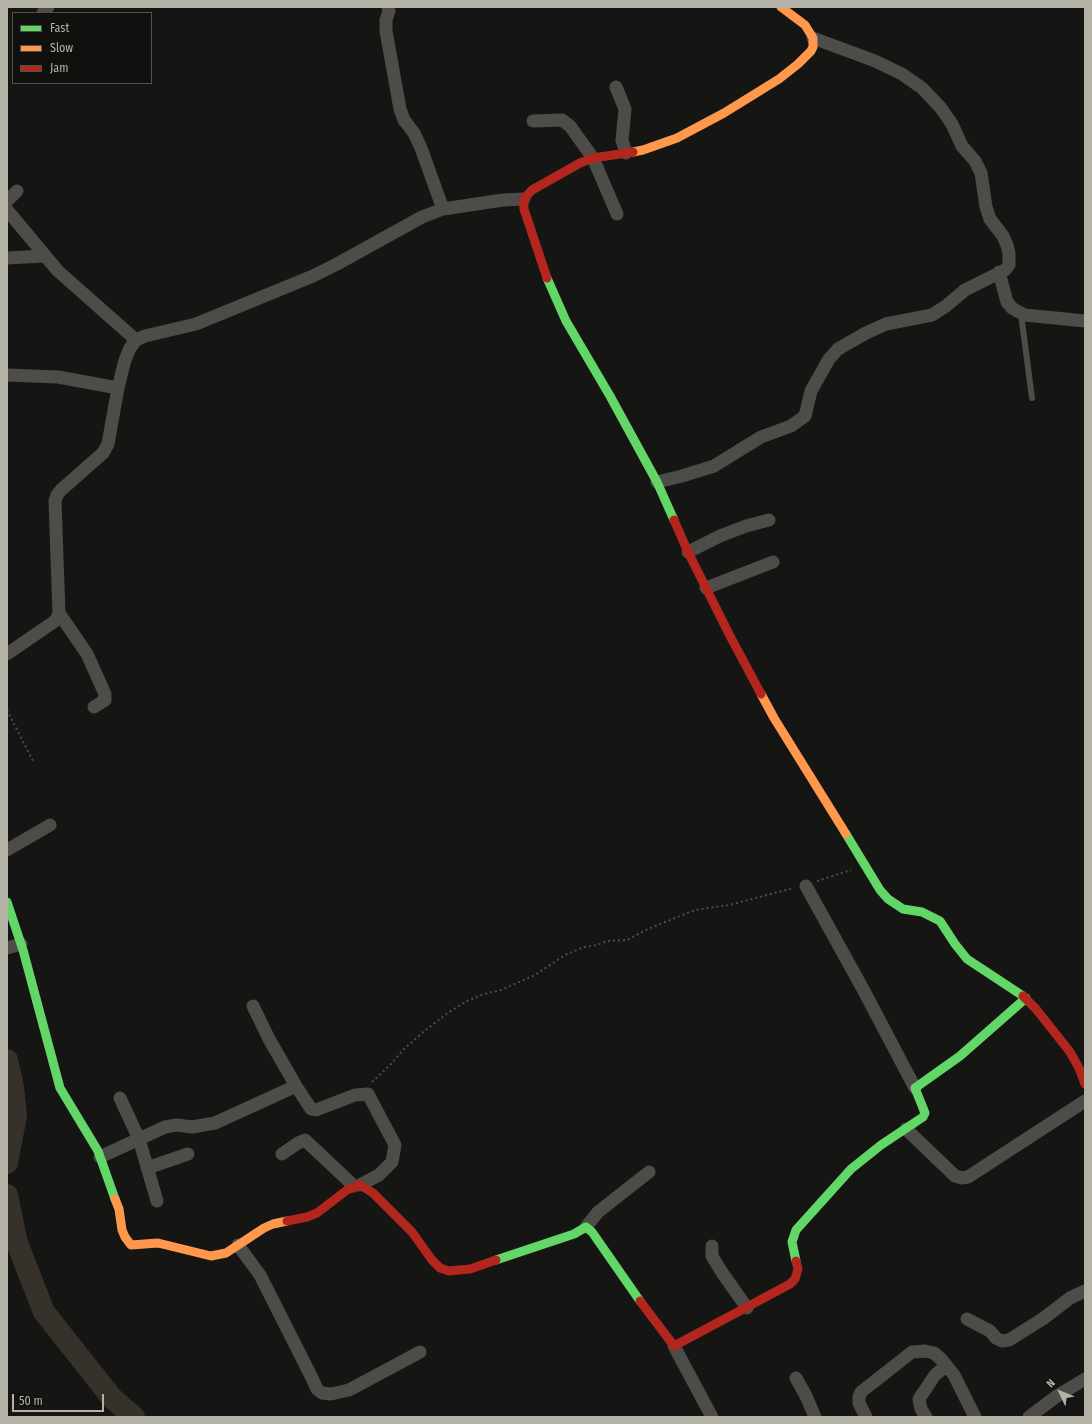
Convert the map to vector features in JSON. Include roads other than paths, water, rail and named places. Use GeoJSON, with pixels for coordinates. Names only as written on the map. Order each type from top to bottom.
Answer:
{"type":"FeatureCollection","features":[{"type":"Feature","properties":{"kind":"street"},"geometry":{"type":"LineString","coordinates":[[388,7],[390,11],[386,20],[386,31],[400,109],[404,120],[414,134],[421,148],[443,209]]}},
{"type":"Feature","properties":{"kind":"street"},"geometry":{"type":"LineString","coordinates":[[781,7],[805,25],[813,38],[813,47],[798,64],[779,79],[724,113],[677,138],[643,150],[593,158],[580,163],[532,190],[524,199],[524,209],[544,271],[566,321],[610,396],[657,482],[688,552],[729,634],[774,718],[880,890],[888,899],[903,908],[922,912],[940,922],[967,959],[1026,998],[1070,1052],[1079,1068],[1085,1084]]}},
{"type":"Feature","properties":{"kind":"street"},"geometry":{"type":"LineString","coordinates":[[657,482],[714,466],[761,437],[791,426],[805,416],[811,391],[829,359],[838,349],[866,333],[886,324],[932,315],[946,306],[965,290],[1005,270],[1009,265],[1007,245],[1003,236],[990,219],[986,207],[981,173],[975,161],[962,146],[952,124],[940,106],[922,88],[902,74],[875,61],[813,38]]}},
{"type":"Feature","properties":{"kind":"street"},"geometry":{"type":"LineString","coordinates":[[616,87],[625,109],[622,140],[626,153]]}},
{"type":"Feature","properties":{"kind":"street"},"geometry":{"type":"LineString","coordinates":[[533,121],[562,120],[570,126],[593,158],[617,214]]}},
{"type":"Feature","properties":{"kind":"street"},"geometry":{"type":"LineString","coordinates":[[7,201],[17,191]]}},
{"type":"Feature","properties":{"kind":"street"},"geometry":{"type":"LineString","coordinates":[[94,707],[105,700],[106,694],[87,654],[59,613],[55,501],[61,490],[103,453],[108,444],[118,388],[125,360],[130,348],[136,340],[145,336],[196,324],[313,276],[422,217],[443,209],[503,200],[524,199]]}},
{"type":"Feature","properties":{"kind":"street"},"geometry":{"type":"LineString","coordinates":[[7,210],[58,271],[136,340]]}},
{"type":"Feature","properties":{"kind":"street"},"geometry":{"type":"LineString","coordinates":[[7,258],[45,256]]}},
{"type":"Feature","properties":{"kind":"street"},"geometry":{"type":"LineString","coordinates":[[999,272],[1007,302],[1012,308],[1025,315],[1054,319],[1085,320]]}},
{"type":"Feature","properties":{"kind":"street"},"geometry":{"type":"LineString","coordinates":[[7,375],[58,377],[118,388]]}},
{"type":"Feature","properties":{"kind":"street"},"geometry":{"type":"LineString","coordinates":[[688,552],[720,536],[746,526],[769,520]]}},
{"type":"Feature","properties":{"kind":"street"},"geometry":{"type":"LineString","coordinates":[[706,588],[773,562]]}},
{"type":"Feature","properties":{"kind":"street"},"geometry":{"type":"LineString","coordinates":[[7,654],[54,621],[59,613]]}},
{"type":"Feature","properties":{"kind":"street"},"geometry":{"type":"LineString","coordinates":[[7,850],[50,825]]}},
{"type":"Feature","properties":{"kind":"street"},"geometry":{"type":"LineString","coordinates":[[674,1346],[790,1284],[795,1279],[798,1269],[792,1242],[796,1230],[851,1169],[881,1145],[920,1120],[925,1113],[915,1088],[806,886]]}},
{"type":"Feature","properties":{"kind":"street"},"geometry":{"type":"LineString","coordinates":[[7,902],[21,944],[60,1088],[100,1157],[119,1209],[122,1230],[131,1245],[158,1243],[211,1256],[226,1253],[264,1228],[273,1224],[306,1217],[317,1213],[346,1190],[379,1175],[392,1162],[395,1145],[368,1094],[355,1095],[313,1110],[296,1086],[269,1039],[253,1006]]}},
{"type":"Feature","properties":{"kind":"street"},"geometry":{"type":"LineString","coordinates":[[7,948],[21,944]]}},
{"type":"Feature","properties":{"kind":"street"},"geometry":{"type":"LineString","coordinates":[[915,1088],[960,1056],[1026,998]]}},
{"type":"Feature","properties":{"kind":"street"},"geometry":{"type":"LineString","coordinates":[[100,1157],[165,1127],[177,1124],[192,1127],[215,1123],[296,1086]]}},
{"type":"Feature","properties":{"kind":"street"},"geometry":{"type":"LineString","coordinates":[[120,1098],[139,1139],[157,1201]]}},
{"type":"Feature","properties":{"kind":"street"},"geometry":{"type":"LineString","coordinates":[[906,1129],[955,1176],[962,1178],[968,1177],[1085,1101]]}},
{"type":"Feature","properties":{"kind":"street"},"geometry":{"type":"LineString","coordinates":[[282,1154],[298,1142],[305,1140],[357,1186],[373,1193],[412,1232],[432,1260],[440,1268],[449,1271],[470,1269],[574,1234],[586,1227],[598,1212],[649,1172]]}},
{"type":"Feature","properties":{"kind":"street"},"geometry":{"type":"LineString","coordinates":[[147,1168],[188,1154]]}},
{"type":"Feature","properties":{"kind":"street"},"geometry":{"type":"LineString","coordinates":[[586,1227],[592,1232],[624,1281],[674,1346],[712,1417]]}},
{"type":"Feature","properties":{"kind":"street"},"geometry":{"type":"LineString","coordinates":[[238,1245],[260,1275],[317,1389],[322,1393],[331,1394],[349,1390],[420,1352]]}},
{"type":"Feature","properties":{"kind":"street"},"geometry":{"type":"LineString","coordinates":[[712,1246],[712,1256],[747,1308]]}},
{"type":"Feature","properties":{"kind":"street"},"geometry":{"type":"LineString","coordinates":[[967,1319],[990,1331],[996,1338],[1002,1341],[1009,1340],[1070,1298],[1085,1291]]}},
{"type":"Feature","properties":{"kind":"street"},"geometry":{"type":"LineString","coordinates":[[866,1417],[859,1403],[858,1397],[861,1392],[912,1352],[925,1351],[934,1353],[954,1375],[975,1417]]}},
{"type":"Feature","properties":{"kind":"street"},"geometry":{"type":"LineString","coordinates":[[926,1417],[921,1409],[919,1399],[935,1375],[946,1366]]}},
{"type":"Feature","properties":{"kind":"street"},"geometry":{"type":"LineString","coordinates":[[796,1378],[815,1417]]}},
{"type":"Feature","properties":{"kind":"street"},"geometry":{"type":"LineString","coordinates":[[1028,1417],[1057,1396],[1085,1380]]}},
{"type":"Feature","properties":{"kind":"lane"},"geometry":{"type":"LineString","coordinates":[[1021,313],[1032,398]]}},
{"type":"Feature","properties":{"kind":"waterway"},"geometry":{"type":"LineString","coordinates":[[7,1060],[13,1087],[16,1116],[7,1163]]}},
{"type":"Feature","properties":{"kind":"waterway"},"geometry":{"type":"LineString","coordinates":[[7,1195],[17,1243],[44,1312],[112,1398],[134,1417]]}}]}
